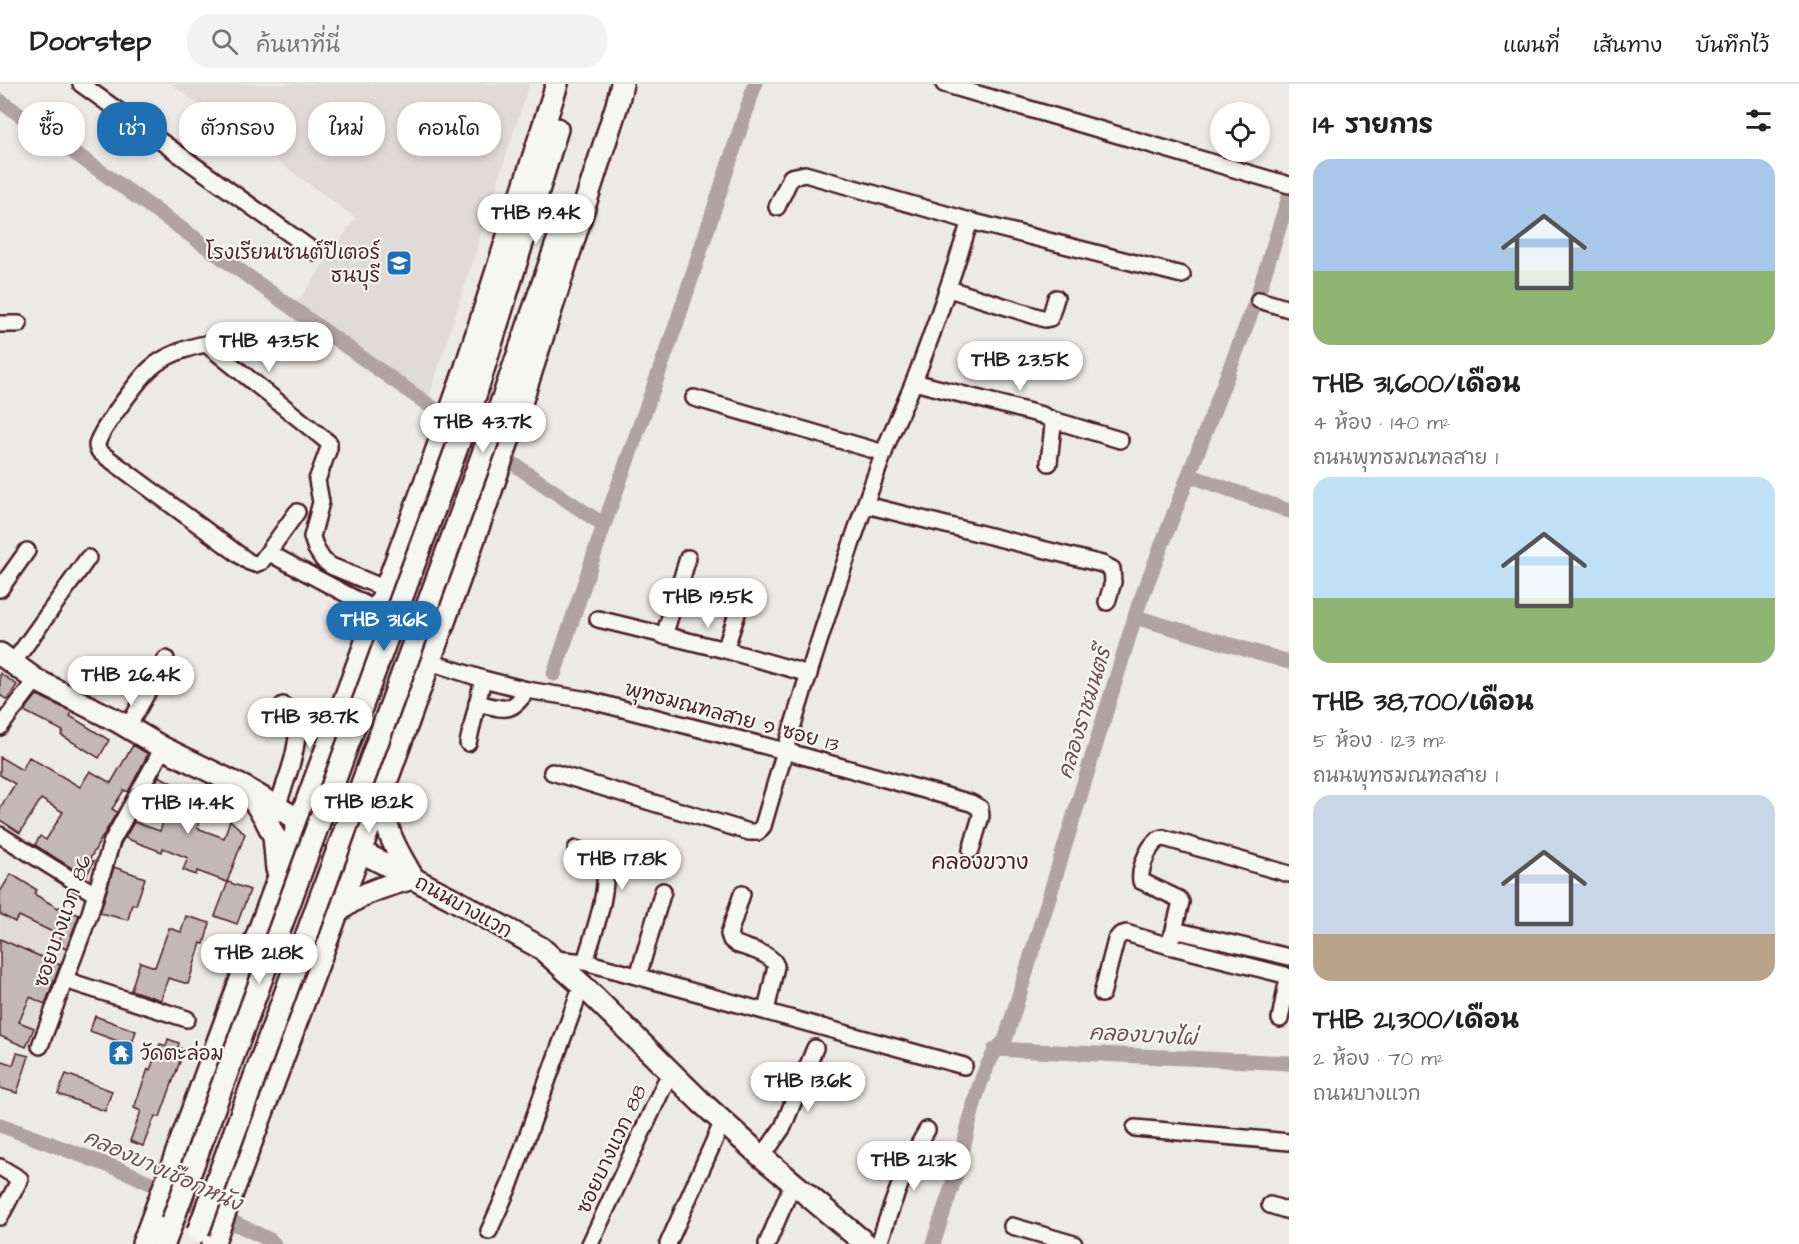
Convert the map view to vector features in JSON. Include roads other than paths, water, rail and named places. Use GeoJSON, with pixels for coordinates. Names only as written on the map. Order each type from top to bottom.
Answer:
{"type":"FeatureCollection","features":[{"type":"Feature","properties":{"kind":"main road"},"geometry":{"type":"LineString","coordinates":[[151,1240],[182,1135],[345,701],[465,370],[557,84]]}},
{"type":"Feature","properties":{"kind":"main road"},"geometry":{"type":"LineString","coordinates":[[151,1240],[172,1222],[471,409],[519,258],[569,84]]}},
{"type":"Feature","properties":{"kind":"main road"},"geometry":{"type":"LineString","coordinates":[[202,1240],[496,418],[612,84]]}},
{"type":"Feature","properties":{"kind":"main road"},"geometry":{"type":"LineString","coordinates":[[202,1240],[243,1164],[430,662],[518,412],[618,105],[622,84]]}},
{"type":"Feature","properties":{"kind":"main road","name":"ถนนบางแวก"},"geometry":{"type":"LineString","coordinates":[[6,659],[36,680],[128,727],[163,748],[246,788],[299,820],[413,878],[523,938],[555,960],[762,1157],[867,1244]]}},
{"type":"Feature","properties":{"kind":"main road"},"geometry":{"type":"LineString","coordinates":[[345,701],[333,765],[339,777],[350,787],[366,789],[375,781],[404,732]]}},
{"type":"Feature","properties":{"kind":"main road"},"geometry":{"type":"LineString","coordinates":[[335,916],[346,905],[366,893],[413,878],[387,829],[383,810],[388,777]]}},
{"type":"Feature","properties":{"kind":"main road"},"geometry":{"type":"LineString","coordinates":[[246,788],[274,836],[277,879]]}},
{"type":"Feature","properties":{"kind":"main road"},"geometry":{"type":"LineString","coordinates":[[237,988],[277,907],[301,890],[312,895],[321,917],[308,987]]}},
{"type":"Feature","properties":{"kind":"street"},"geometry":{"type":"LineString","coordinates":[[81,84],[315,252]]}},
{"type":"Feature","properties":{"kind":"street"},"geometry":{"type":"LineString","coordinates":[[944,84],[1289,184]]}},
{"type":"Feature","properties":{"kind":"street"},"geometry":{"type":"LineString","coordinates":[[777,207],[791,177],[805,174],[970,221],[1182,275]]}},
{"type":"Feature","properties":{"kind":"street"},"geometry":{"type":"LineString","coordinates":[[552,772],[749,832],[758,832],[763,826],[808,674],[884,453],[949,289],[970,221]]}},
{"type":"Feature","properties":{"kind":"street"},"geometry":{"type":"LineString","coordinates":[[949,289],[1045,320],[1050,318],[1056,298]]}},
{"type":"Feature","properties":{"kind":"street"},"geometry":{"type":"LineString","coordinates":[[1259,300],[1289,309]]}},
{"type":"Feature","properties":{"kind":"street"},"geometry":{"type":"LineString","coordinates":[[0,324],[6,322],[19,324]]}},
{"type":"Feature","properties":{"kind":"street"},"geometry":{"type":"LineString","coordinates":[[297,512],[261,562],[255,564],[249,562],[101,453],[97,442],[115,413],[151,368],[175,354],[206,344],[326,440],[329,448],[317,484],[321,502],[312,537],[316,549],[323,560],[331,566],[386,589]]}},
{"type":"Feature","properties":{"kind":"street"},"geometry":{"type":"LineString","coordinates":[[914,382],[1042,415],[1120,440]]}},
{"type":"Feature","properties":{"kind":"street"},"geometry":{"type":"LineString","coordinates":[[694,398],[884,453]]}},
{"type":"Feature","properties":{"kind":"street"},"geometry":{"type":"LineString","coordinates":[[1049,463],[1053,425],[1050,419]]}},
{"type":"Feature","properties":{"kind":"street"},"geometry":{"type":"LineString","coordinates":[[866,505],[1102,564],[1112,569],[1113,582],[1107,602]]}},
{"type":"Feature","properties":{"kind":"street"},"geometry":{"type":"LineString","coordinates":[[0,589],[27,550]]}},
{"type":"Feature","properties":{"kind":"street"},"geometry":{"type":"LineString","coordinates":[[269,553],[378,611]]}},
{"type":"Feature","properties":{"kind":"street"},"geometry":{"type":"LineString","coordinates":[[6,659],[88,558]]}},
{"type":"Feature","properties":{"kind":"street"},"geometry":{"type":"LineString","coordinates":[[664,636],[688,558]]}},
{"type":"Feature","properties":{"kind":"street"},"geometry":{"type":"LineString","coordinates":[[725,650],[737,614]]}},
{"type":"Feature","properties":{"kind":"street"},"geometry":{"type":"LineString","coordinates":[[598,619],[725,650],[808,674]]}},
{"type":"Feature","properties":{"kind":"street"},"geometry":{"type":"LineString","coordinates":[[128,727],[166,659]]}},
{"type":"Feature","properties":{"kind":"street","name":"พุทธมณฑลสาย ๑ ซอย 13"},"geometry":{"type":"LineString","coordinates":[[430,662],[483,679],[527,690],[588,700],[785,751],[971,803],[980,808],[981,816],[971,850]]}},
{"type":"Feature","properties":{"kind":"street"},"geometry":{"type":"LineString","coordinates":[[468,743],[483,679]]}},
{"type":"Feature","properties":{"kind":"street"},"geometry":{"type":"LineString","coordinates":[[0,727],[36,680]]}},
{"type":"Feature","properties":{"kind":"street"},"geometry":{"type":"LineString","coordinates":[[477,703],[512,708],[527,690]]}},
{"type":"Feature","properties":{"kind":"street"},"geometry":{"type":"LineString","coordinates":[[278,807],[291,765],[298,728],[297,719],[283,705]]}},
{"type":"Feature","properties":{"kind":"street","name":"ซอยบางแวก 86"},"geometry":{"type":"LineString","coordinates":[[40,1047],[90,913],[112,841],[163,748]]}},
{"type":"Feature","properties":{"kind":"street"},"geometry":{"type":"LineString","coordinates":[[0,835],[95,894]]}},
{"type":"Feature","properties":{"kind":"street"},"geometry":{"type":"LineString","coordinates":[[1169,945],[1181,902],[1147,885],[1141,881],[1140,875],[1152,843],[1158,838],[1289,874]]}},
{"type":"Feature","properties":{"kind":"street"},"geometry":{"type":"LineString","coordinates":[[576,849],[597,857],[605,864],[606,876],[605,890],[585,962]]}},
{"type":"Feature","properties":{"kind":"street"},"geometry":{"type":"LineString","coordinates":[[638,976],[663,891]]}},
{"type":"Feature","properties":{"kind":"street"},"geometry":{"type":"LineString","coordinates":[[742,894],[729,934],[731,940],[736,944],[770,957],[775,962],[765,1011]]}},
{"type":"Feature","properties":{"kind":"street"},"geometry":{"type":"LineString","coordinates":[[1174,930],[1289,957]]}},
{"type":"Feature","properties":{"kind":"street"},"geometry":{"type":"LineString","coordinates":[[1102,994],[1116,940],[1120,935],[1126,933],[1285,975],[1288,978],[1280,1019]]}},
{"type":"Feature","properties":{"kind":"street"},"geometry":{"type":"LineString","coordinates":[[555,960],[585,962],[964,1066]]}},
{"type":"Feature","properties":{"kind":"street"},"geometry":{"type":"LineString","coordinates":[[65,980],[187,1019]]}},
{"type":"Feature","properties":{"kind":"street"},"geometry":{"type":"LineString","coordinates":[[489,1231],[510,1185],[582,985]]}},
{"type":"Feature","properties":{"kind":"street"},"geometry":{"type":"LineString","coordinates":[[762,1157],[783,1126],[815,1048]]}},
{"type":"Feature","properties":{"kind":"street","name":"ซอยบางแวก 88"},"geometry":{"type":"LineString","coordinates":[[590,1244],[665,1083],[674,1074]]}},
{"type":"Feature","properties":{"kind":"street"},"geometry":{"type":"LineString","coordinates":[[668,1244],[723,1121]]}},
{"type":"Feature","properties":{"kind":"street"},"geometry":{"type":"LineString","coordinates":[[1135,1128],[1289,1142]]}},
{"type":"Feature","properties":{"kind":"street"},"geometry":{"type":"LineString","coordinates":[[879,1244],[909,1160],[927,1130]]}},
{"type":"Feature","properties":{"kind":"street"},"geometry":{"type":"LineString","coordinates":[[0,1167],[21,1179],[0,1217]]}},
{"type":"Feature","properties":{"kind":"street"},"geometry":{"type":"LineString","coordinates":[[767,1244],[793,1183]]}},
{"type":"Feature","properties":{"kind":"street"},"geometry":{"type":"LineString","coordinates":[[1269,1205],[1289,1211]]}},
{"type":"Feature","properties":{"kind":"street"},"geometry":{"type":"LineString","coordinates":[[1012,1226],[1074,1244]]}},
{"type":"Feature","properties":{"kind":"waterway"},"geometry":{"type":"LineString","coordinates":[[554,674],[604,525],[676,325],[755,84]]}},
{"type":"Feature","properties":{"kind":"waterway"},"geometry":{"type":"LineString","coordinates":[[0,101],[452,421],[604,525]]}},
{"type":"Feature","properties":{"kind":"waterway","name":"คลองราชมนตรี"},"geometry":{"type":"LineString","coordinates":[[933,1244],[959,1165],[981,1080],[988,1064],[1005,1041],[1138,607],[1255,303],[1289,197]]}},
{"type":"Feature","properties":{"kind":"waterway"},"geometry":{"type":"LineString","coordinates":[[1189,475],[1289,511]]}},
{"type":"Feature","properties":{"kind":"waterway"},"geometry":{"type":"LineString","coordinates":[[1135,617],[1289,662]]}},
{"type":"Feature","properties":{"kind":"waterway","name":"คลองบางไผ่"},"geometry":{"type":"LineString","coordinates":[[995,1049],[1289,1063]]}},
{"type":"Feature","properties":{"kind":"waterway","name":"คลองบางเชือกหนัง"},"geometry":{"type":"LineString","coordinates":[[0,1125],[129,1173],[270,1240],[274,1244]]}},
{"type":"Feature","properties":{"kind":"place","name":"โรงเรียนเซนต์ปีเตอร์ ธนบุรี"},"geometry":{"type":"Point","coordinates":[399,263]}},
{"type":"Feature","properties":{"kind":"place","name":"วัดตะล่อม"},"geometry":{"type":"Point","coordinates":[121,1053]}},
{"type":"Feature","properties":{"kind":"district","name":"คลองขวาง"},"geometry":{"type":"Point","coordinates":[980,861]}}]}
